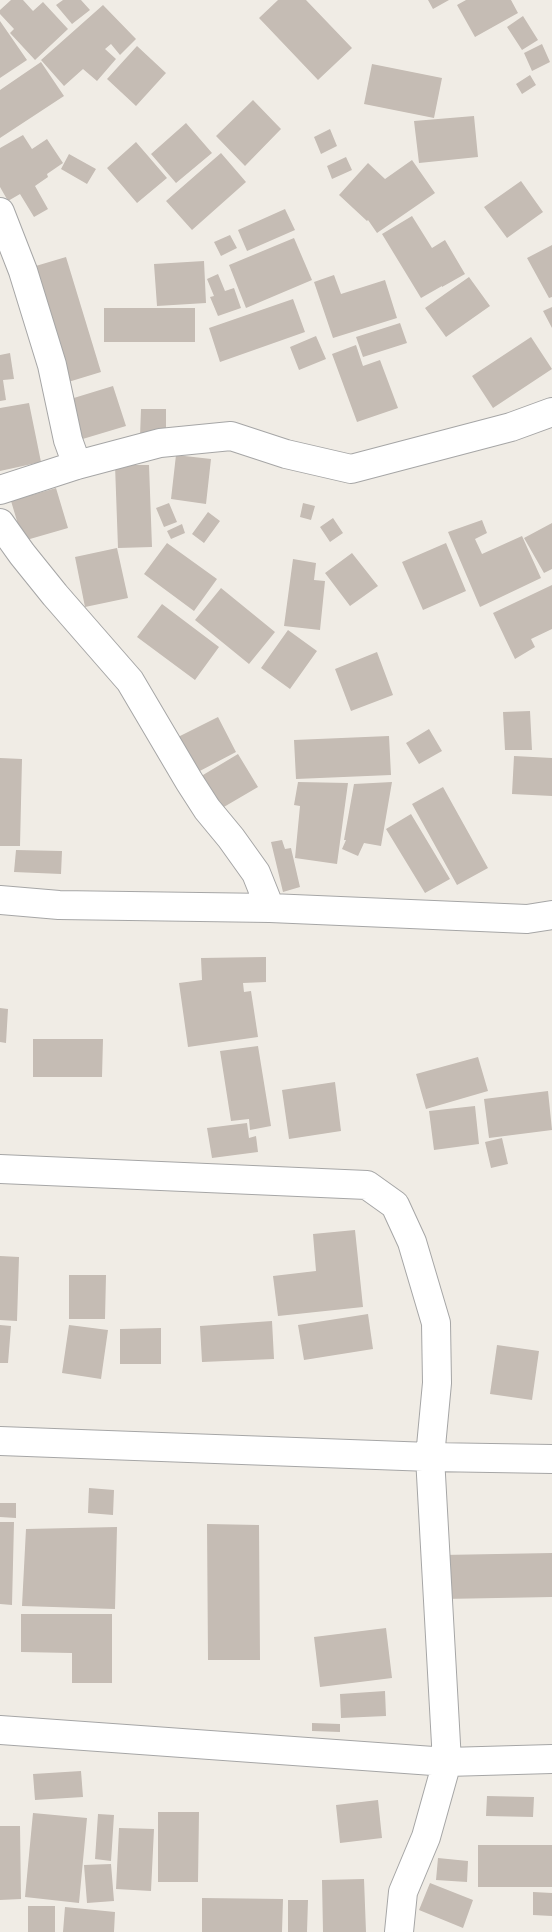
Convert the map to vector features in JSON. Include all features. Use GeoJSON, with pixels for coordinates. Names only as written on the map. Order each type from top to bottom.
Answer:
{"type":"FeatureCollection","features":[{"type":"Feature","properties":{"kind":"street"},"geometry":{"type":"LineString","coordinates":[[0,212],[29,290],[52,364],[68,440],[77,465]]}},
{"type":"Feature","properties":{"kind":"street"},"geometry":{"type":"LineString","coordinates":[[0,490],[77,465],[160,443],[231,436],[286,454],[351,469],[511,428],[552,412]]}},
{"type":"Feature","properties":{"kind":"street"},"geometry":{"type":"LineString","coordinates":[[0,523],[60,601],[130,680],[207,809],[256,873],[270,908]]}},
{"type":"Feature","properties":{"kind":"street"},"geometry":{"type":"LineString","coordinates":[[0,900],[59,905],[270,908],[527,919],[552,915]]}},
{"type":"Feature","properties":{"kind":"street"},"geometry":{"type":"LineString","coordinates":[[0,1169],[367,1185],[395,1205],[412,1242],[436,1323],[437,1383],[430,1457],[447,1762],[426,1837],[403,1892],[399,1932]]}},
{"type":"Feature","properties":{"kind":"street"},"geometry":{"type":"LineString","coordinates":[[0,1441],[430,1457],[552,1459]]}},
{"type":"Feature","properties":{"kind":"street"},"geometry":{"type":"LineString","coordinates":[[0,1730],[447,1762],[552,1759]]}},
{"type":"Feature","properties":{"kind":"building"},"geometry":{"type":"Polygon","coordinates":[[[11,0],[23,0],[33,11],[43,2],[68,29],[35,60],[10,33],[14,29],[0,14],[0,10],[11,0]]]}},
{"type":"Feature","properties":{"kind":"building"},"geometry":{"type":"Polygon","coordinates":[[[63,0],[81,0],[90,10],[72,24],[56,5],[63,0]]]}},
{"type":"Feature","properties":{"kind":"building"},"geometry":{"type":"Polygon","coordinates":[[[278,0],[306,0],[352,48],[318,80],[259,18],[278,0]]]}},
{"type":"Feature","properties":{"kind":"building"},"geometry":{"type":"Polygon","coordinates":[[[428,0],[449,0],[433,9],[428,0]]]}},
{"type":"Feature","properties":{"kind":"building"},"geometry":{"type":"Polygon","coordinates":[[[466,0],[511,0],[518,13],[475,37],[457,5],[466,0]]]}},
{"type":"Feature","properties":{"kind":"building"},"geometry":{"type":"Polygon","coordinates":[[[103,5],[136,39],[120,55],[111,44],[105,49],[116,59],[97,81],[83,69],[64,86],[41,60],[103,5]]]}},
{"type":"Feature","properties":{"kind":"building"},"geometry":{"type":"Polygon","coordinates":[[[523,16],[538,40],[522,50],[507,27],[523,16]]]}},
{"type":"Feature","properties":{"kind":"building"},"geometry":{"type":"Polygon","coordinates":[[[0,21],[27,60],[0,78],[0,21]]]}},
{"type":"Feature","properties":{"kind":"building"},"geometry":{"type":"Polygon","coordinates":[[[542,44],[550,62],[532,71],[524,53],[542,44]]]}},
{"type":"Feature","properties":{"kind":"building"},"geometry":{"type":"Polygon","coordinates":[[[137,46],[166,73],[136,106],[107,79],[137,46]]]}},
{"type":"Feature","properties":{"kind":"building"},"geometry":{"type":"Polygon","coordinates":[[[41,62],[64,96],[0,138],[0,90],[41,62]]]}},
{"type":"Feature","properties":{"kind":"building"},"geometry":{"type":"Polygon","coordinates":[[[372,64],[442,78],[434,118],[364,104],[372,64]]]}},
{"type":"Feature","properties":{"kind":"building"},"geometry":{"type":"Polygon","coordinates":[[[530,75],[536,85],[522,94],[516,84],[530,75]]]}},
{"type":"Feature","properties":{"kind":"building"},"geometry":{"type":"Polygon","coordinates":[[[253,100],[281,129],[245,166],[216,136],[253,100]]]}},
{"type":"Feature","properties":{"kind":"building"},"geometry":{"type":"Polygon","coordinates":[[[474,116],[478,157],[419,163],[414,121],[474,116]]]}},
{"type":"Feature","properties":{"kind":"building"},"geometry":{"type":"Polygon","coordinates":[[[186,123],[212,153],[176,183],[151,154],[186,123]]]}},
{"type":"Feature","properties":{"kind":"building"},"geometry":{"type":"Polygon","coordinates":[[[330,129],[337,146],[321,154],[314,137],[330,129]]]}},
{"type":"Feature","properties":{"kind":"building"},"geometry":{"type":"Polygon","coordinates":[[[23,135],[32,149],[47,139],[63,163],[47,174],[48,177],[35,186],[48,209],[34,217],[20,194],[8,201],[0,187],[0,148],[23,135]]]}},
{"type":"Feature","properties":{"kind":"building"},"geometry":{"type":"Polygon","coordinates":[[[136,142],[167,178],[137,203],[107,168],[136,142]]]}},
{"type":"Feature","properties":{"kind":"building"},"geometry":{"type":"Polygon","coordinates":[[[221,153],[246,182],[192,230],[166,201],[221,153]]]}},
{"type":"Feature","properties":{"kind":"building"},"geometry":{"type":"Polygon","coordinates":[[[69,154],[96,169],[87,184],[61,169],[69,154]]]}},
{"type":"Feature","properties":{"kind":"building"},"geometry":{"type":"Polygon","coordinates":[[[346,157],[352,170],[332,179],[327,166],[346,157]]]}},
{"type":"Feature","properties":{"kind":"building"},"geometry":{"type":"Polygon","coordinates":[[[412,160],[435,193],[377,233],[368,220],[339,195],[368,163],[385,179],[412,160]]]}},
{"type":"Feature","properties":{"kind":"building"},"geometry":{"type":"Polygon","coordinates":[[[521,181],[543,212],[507,238],[484,207],[521,181]]]}},
{"type":"Feature","properties":{"kind":"building"},"geometry":{"type":"Polygon","coordinates":[[[285,209],[295,230],[247,251],[238,230],[285,209]]]}},
{"type":"Feature","properties":{"kind":"building"},"geometry":{"type":"Polygon","coordinates":[[[412,216],[432,248],[445,240],[465,274],[421,298],[382,234],[412,216]]]}},
{"type":"Feature","properties":{"kind":"building"},"geometry":{"type":"Polygon","coordinates":[[[230,235],[237,248],[221,256],[214,242],[230,235]]]}},
{"type":"Feature","properties":{"kind":"building"},"geometry":{"type":"Polygon","coordinates":[[[294,238],[312,280],[246,308],[229,265],[294,238]]]}},
{"type":"Feature","properties":{"kind":"building"},"geometry":{"type":"Polygon","coordinates":[[[552,245],[552,297],[549,298],[527,258],[552,245]]]}},
{"type":"Feature","properties":{"kind":"building"},"geometry":{"type":"Polygon","coordinates":[[[66,257],[101,372],[65,383],[29,268],[66,257]]]}},
{"type":"Feature","properties":{"kind":"building"},"geometry":{"type":"Polygon","coordinates":[[[204,261],[206,303],[157,306],[154,264],[204,261]]]}},
{"type":"Feature","properties":{"kind":"building"},"geometry":{"type":"Polygon","coordinates":[[[218,274],[225,291],[234,288],[241,308],[218,316],[210,297],[214,296],[207,279],[218,274]]]}},
{"type":"Feature","properties":{"kind":"building"},"geometry":{"type":"Polygon","coordinates":[[[334,275],[341,294],[385,280],[397,318],[333,338],[314,282],[334,275]]]}},
{"type":"Feature","properties":{"kind":"building"},"geometry":{"type":"Polygon","coordinates":[[[469,277],[490,306],[446,337],[425,308],[469,277]]]}},
{"type":"Feature","properties":{"kind":"building"},"geometry":{"type":"Polygon","coordinates":[[[293,299],[305,332],[220,362],[209,328],[293,299]]]}},
{"type":"Feature","properties":{"kind":"building"},"geometry":{"type":"Polygon","coordinates":[[[552,307],[552,328],[543,311],[552,307]]]}},
{"type":"Feature","properties":{"kind":"building"},"geometry":{"type":"Polygon","coordinates":[[[104,308],[195,308],[195,342],[104,342],[104,308]]]}},
{"type":"Feature","properties":{"kind":"building"},"geometry":{"type":"Polygon","coordinates":[[[400,323],[407,343],[363,357],[356,337],[400,323]]]}},
{"type":"Feature","properties":{"kind":"building"},"geometry":{"type":"Polygon","coordinates":[[[316,336],[326,359],[299,370],[290,347],[316,336]]]}},
{"type":"Feature","properties":{"kind":"building"},"geometry":{"type":"Polygon","coordinates":[[[531,337],[552,369],[493,408],[472,376],[531,337]]]}},
{"type":"Feature","properties":{"kind":"building"},"geometry":{"type":"Polygon","coordinates":[[[356,345],[363,366],[380,360],[398,408],[357,422],[332,354],[356,345]]]}},
{"type":"Feature","properties":{"kind":"building"},"geometry":{"type":"Polygon","coordinates":[[[10,353],[14,379],[3,380],[6,400],[0,401],[0,355],[10,353]]]}},
{"type":"Feature","properties":{"kind":"building"},"geometry":{"type":"Polygon","coordinates":[[[113,386],[126,426],[76,441],[64,401],[113,386]]]}},
{"type":"Feature","properties":{"kind":"building"},"geometry":{"type":"Polygon","coordinates":[[[29,403],[41,462],[0,471],[0,408],[29,403]]]}},
{"type":"Feature","properties":{"kind":"building"},"geometry":{"type":"Polygon","coordinates":[[[141,409],[166,409],[166,437],[140,437],[141,409]]]}},
{"type":"Feature","properties":{"kind":"building"},"geometry":{"type":"Polygon","coordinates":[[[176,455],[211,459],[206,504],[171,499],[176,455]]]}},
{"type":"Feature","properties":{"kind":"building"},"geometry":{"type":"Polygon","coordinates":[[[115,465],[149,465],[152,547],[118,548],[115,465]]]}},
{"type":"Feature","properties":{"kind":"building"},"geometry":{"type":"Polygon","coordinates":[[[56,488],[68,528],[23,541],[11,501],[56,488]]]}},
{"type":"Feature","properties":{"kind":"building"},"geometry":{"type":"Polygon","coordinates":[[[169,503],[177,522],[164,527],[156,508],[169,503]]]}},
{"type":"Feature","properties":{"kind":"building"},"geometry":{"type":"Polygon","coordinates":[[[303,503],[315,506],[311,520],[300,517],[303,503]]]}},
{"type":"Feature","properties":{"kind":"building"},"geometry":{"type":"Polygon","coordinates":[[[208,512],[220,521],[204,543],[192,534],[208,512]]]}},
{"type":"Feature","properties":{"kind":"building"},"geometry":{"type":"Polygon","coordinates":[[[333,518],[343,533],[330,542],[320,527],[333,518]]]}},
{"type":"Feature","properties":{"kind":"building"},"geometry":{"type":"Polygon","coordinates":[[[482,520],[487,533],[475,539],[482,554],[522,536],[541,578],[480,607],[448,532],[482,520]]]}},
{"type":"Feature","properties":{"kind":"building"},"geometry":{"type":"Polygon","coordinates":[[[552,523],[552,569],[544,573],[524,538],[552,523]]]}},
{"type":"Feature","properties":{"kind":"building"},"geometry":{"type":"Polygon","coordinates":[[[182,524],[185,533],[171,539],[167,531],[182,524]]]}},
{"type":"Feature","properties":{"kind":"building"},"geometry":{"type":"Polygon","coordinates":[[[167,543],[217,579],[194,611],[144,574],[167,543]]]}},
{"type":"Feature","properties":{"kind":"building"},"geometry":{"type":"Polygon","coordinates":[[[446,543],[466,591],[423,610],[402,562],[446,543]]]}},
{"type":"Feature","properties":{"kind":"building"},"geometry":{"type":"Polygon","coordinates":[[[117,548],[128,598],[85,607],[75,557],[117,548]]]}},
{"type":"Feature","properties":{"kind":"building"},"geometry":{"type":"Polygon","coordinates":[[[352,553],[378,586],[350,606],[325,573],[352,553]]]}},
{"type":"Feature","properties":{"kind":"building"},"geometry":{"type":"Polygon","coordinates":[[[293,559],[316,563],[314,580],[325,581],[320,630],[284,626],[293,559]]]}},
{"type":"Feature","properties":{"kind":"building"},"geometry":{"type":"Polygon","coordinates":[[[552,585],[552,629],[531,639],[535,647],[515,659],[493,613],[552,585]]]}},
{"type":"Feature","properties":{"kind":"building"},"geometry":{"type":"Polygon","coordinates":[[[221,588],[275,632],[249,664],[195,620],[221,588]]]}},
{"type":"Feature","properties":{"kind":"building"},"geometry":{"type":"Polygon","coordinates":[[[162,604],[219,647],[195,680],[137,637],[162,604]]]}},
{"type":"Feature","properties":{"kind":"building"},"geometry":{"type":"Polygon","coordinates":[[[288,630],[317,651],[290,689],[261,668],[288,630]]]}},
{"type":"Feature","properties":{"kind":"building"},"geometry":{"type":"Polygon","coordinates":[[[377,652],[393,695],[351,711],[335,669],[377,652]]]}},
{"type":"Feature","properties":{"kind":"building"},"geometry":{"type":"Polygon","coordinates":[[[530,711],[532,750],[505,750],[503,712],[530,711]]]}},
{"type":"Feature","properties":{"kind":"building"},"geometry":{"type":"Polygon","coordinates":[[[218,717],[236,752],[196,773],[178,737],[218,717]]]}},
{"type":"Feature","properties":{"kind":"building"},"geometry":{"type":"Polygon","coordinates":[[[429,729],[442,751],[419,764],[406,743],[429,729]]]}},
{"type":"Feature","properties":{"kind":"building"},"geometry":{"type":"Polygon","coordinates":[[[389,736],[391,775],[296,779],[294,740],[389,736]]]}},
{"type":"Feature","properties":{"kind":"building"},"geometry":{"type":"Polygon","coordinates":[[[238,754],[258,787],[217,811],[198,778],[238,754]]]}},
{"type":"Feature","properties":{"kind":"building"},"geometry":{"type":"Polygon","coordinates":[[[514,756],[552,758],[552,796],[512,794],[514,756]]]}},
{"type":"Feature","properties":{"kind":"building"},"geometry":{"type":"Polygon","coordinates":[[[0,758],[22,759],[20,846],[0,846],[0,758]]]}},
{"type":"Feature","properties":{"kind":"building"},"geometry":{"type":"Polygon","coordinates":[[[298,782],[348,783],[337,864],[295,858],[300,806],[294,805],[298,782]]]}},
{"type":"Feature","properties":{"kind":"building"},"geometry":{"type":"Polygon","coordinates":[[[392,782],[381,846],[364,843],[358,856],[342,849],[346,840],[344,840],[354,784],[392,782]]]}},
{"type":"Feature","properties":{"kind":"building"},"geometry":{"type":"Polygon","coordinates":[[[443,787],[488,868],[457,885],[412,804],[443,787]]]}},
{"type":"Feature","properties":{"kind":"building"},"geometry":{"type":"Polygon","coordinates":[[[411,814],[450,879],[425,893],[386,829],[411,814]]]}},
{"type":"Feature","properties":{"kind":"building"},"geometry":{"type":"Polygon","coordinates":[[[282,840],[285,849],[291,848],[300,887],[283,892],[271,842],[282,840]]]}},
{"type":"Feature","properties":{"kind":"building"},"geometry":{"type":"Polygon","coordinates":[[[16,850],[62,851],[61,874],[14,872],[16,850]]]}},
{"type":"Feature","properties":{"kind":"building"},"geometry":{"type":"Polygon","coordinates":[[[266,957],[266,982],[243,983],[244,992],[251,991],[258,1037],[188,1047],[179,983],[202,980],[201,958],[266,957]]]}},
{"type":"Feature","properties":{"kind":"building"},"geometry":{"type":"Polygon","coordinates":[[[0,1008],[8,1009],[6,1043],[0,1042],[0,1008]]]}},
{"type":"Feature","properties":{"kind":"building"},"geometry":{"type":"Polygon","coordinates":[[[33,1039],[103,1039],[102,1077],[33,1077],[33,1039]]]}},
{"type":"Feature","properties":{"kind":"building"},"geometry":{"type":"Polygon","coordinates":[[[258,1046],[271,1126],[250,1130],[249,1119],[231,1121],[220,1051],[258,1046]]]}},
{"type":"Feature","properties":{"kind":"building"},"geometry":{"type":"Polygon","coordinates":[[[478,1057],[488,1091],[426,1109],[416,1074],[478,1057]]]}},
{"type":"Feature","properties":{"kind":"building"},"geometry":{"type":"Polygon","coordinates":[[[335,1082],[341,1131],[289,1139],[282,1090],[335,1082]]]}},
{"type":"Feature","properties":{"kind":"building"},"geometry":{"type":"Polygon","coordinates":[[[548,1091],[552,1130],[489,1138],[484,1099],[548,1091]]]}},
{"type":"Feature","properties":{"kind":"building"},"geometry":{"type":"Polygon","coordinates":[[[475,1106],[479,1144],[434,1150],[429,1111],[475,1106]]]}},
{"type":"Feature","properties":{"kind":"building"},"geometry":{"type":"Polygon","coordinates":[[[247,1123],[249,1138],[256,1136],[258,1152],[212,1158],[207,1128],[247,1123]]]}},
{"type":"Feature","properties":{"kind":"building"},"geometry":{"type":"Polygon","coordinates":[[[502,1138],[508,1164],[491,1168],[485,1142],[502,1138]]]}},
{"type":"Feature","properties":{"kind":"building"},"geometry":{"type":"Polygon","coordinates":[[[355,1230],[363,1307],[278,1316],[273,1276],[316,1271],[313,1234],[355,1230]]]}},
{"type":"Feature","properties":{"kind":"building"},"geometry":{"type":"Polygon","coordinates":[[[0,1256],[19,1257],[17,1321],[0,1320],[0,1256]]]}},
{"type":"Feature","properties":{"kind":"building"},"geometry":{"type":"Polygon","coordinates":[[[69,1275],[106,1275],[105,1319],[69,1319],[69,1275]]]}},
{"type":"Feature","properties":{"kind":"building"},"geometry":{"type":"Polygon","coordinates":[[[368,1314],[373,1349],[304,1360],[298,1325],[368,1314]]]}},
{"type":"Feature","properties":{"kind":"building"},"geometry":{"type":"Polygon","coordinates":[[[272,1321],[274,1359],[202,1362],[200,1326],[272,1321]]]}},
{"type":"Feature","properties":{"kind":"building"},"geometry":{"type":"Polygon","coordinates":[[[0,1325],[11,1326],[8,1363],[0,1363],[0,1325]]]}},
{"type":"Feature","properties":{"kind":"building"},"geometry":{"type":"Polygon","coordinates":[[[69,1325],[108,1330],[101,1379],[62,1373],[69,1325]]]}},
{"type":"Feature","properties":{"kind":"building"},"geometry":{"type":"Polygon","coordinates":[[[161,1328],[161,1364],[120,1364],[120,1329],[161,1328]]]}},
{"type":"Feature","properties":{"kind":"building"},"geometry":{"type":"Polygon","coordinates":[[[497,1345],[539,1351],[532,1400],[490,1394],[497,1345]]]}},
{"type":"Feature","properties":{"kind":"building"},"geometry":{"type":"Polygon","coordinates":[[[89,1488],[114,1490],[113,1515],[88,1513],[89,1488]]]}},
{"type":"Feature","properties":{"kind":"building"},"geometry":{"type":"Polygon","coordinates":[[[0,1503],[16,1503],[16,1518],[0,1517],[0,1503]]]}},
{"type":"Feature","properties":{"kind":"building"},"geometry":{"type":"Polygon","coordinates":[[[0,1522],[14,1522],[12,1605],[0,1604],[0,1522]]]}},
{"type":"Feature","properties":{"kind":"building"},"geometry":{"type":"Polygon","coordinates":[[[207,1524],[259,1525],[260,1660],[208,1660],[207,1524]]]}},
{"type":"Feature","properties":{"kind":"building"},"geometry":{"type":"Polygon","coordinates":[[[117,1527],[115,1609],[22,1606],[26,1529],[117,1527]]]}},
{"type":"Feature","properties":{"kind":"building"},"geometry":{"type":"Polygon","coordinates":[[[552,1553],[552,1597],[443,1599],[442,1555],[552,1553]]]}},
{"type":"Feature","properties":{"kind":"building"},"geometry":{"type":"Polygon","coordinates":[[[21,1614],[112,1614],[112,1683],[72,1683],[72,1653],[21,1652],[21,1614]]]}},
{"type":"Feature","properties":{"kind":"building"},"geometry":{"type":"Polygon","coordinates":[[[386,1628],[392,1678],[320,1687],[314,1637],[386,1628]]]}},
{"type":"Feature","properties":{"kind":"building"},"geometry":{"type":"Polygon","coordinates":[[[385,1691],[386,1716],[341,1718],[340,1694],[385,1691]]]}},
{"type":"Feature","properties":{"kind":"building"},"geometry":{"type":"Polygon","coordinates":[[[312,1723],[340,1724],[340,1732],[312,1731],[312,1723]]]}},
{"type":"Feature","properties":{"kind":"building"},"geometry":{"type":"Polygon","coordinates":[[[81,1771],[83,1797],[35,1800],[33,1774],[81,1771]]]}},
{"type":"Feature","properties":{"kind":"building"},"geometry":{"type":"Polygon","coordinates":[[[487,1796],[534,1797],[533,1817],[486,1816],[487,1796]]]}},
{"type":"Feature","properties":{"kind":"building"},"geometry":{"type":"Polygon","coordinates":[[[378,1800],[382,1838],[340,1843],[336,1805],[378,1800]]]}},
{"type":"Feature","properties":{"kind":"building"},"geometry":{"type":"Polygon","coordinates":[[[158,1812],[199,1812],[198,1882],[158,1882],[158,1812]]]}},
{"type":"Feature","properties":{"kind":"building"},"geometry":{"type":"Polygon","coordinates":[[[33,1813],[87,1818],[79,1903],[25,1897],[33,1813]]]}},
{"type":"Feature","properties":{"kind":"building"},"geometry":{"type":"Polygon","coordinates":[[[98,1814],[114,1815],[111,1861],[95,1859],[98,1814]]]}},
{"type":"Feature","properties":{"kind":"building"},"geometry":{"type":"Polygon","coordinates":[[[0,1826],[20,1826],[21,1899],[0,1900],[0,1826]]]}},
{"type":"Feature","properties":{"kind":"building"},"geometry":{"type":"Polygon","coordinates":[[[119,1828],[154,1829],[151,1891],[116,1889],[119,1828]]]}},
{"type":"Feature","properties":{"kind":"building"},"geometry":{"type":"Polygon","coordinates":[[[478,1845],[552,1845],[552,1887],[478,1887],[478,1845]]]}},
{"type":"Feature","properties":{"kind":"building"},"geometry":{"type":"Polygon","coordinates":[[[438,1858],[468,1861],[467,1882],[436,1880],[438,1858]]]}},
{"type":"Feature","properties":{"kind":"building"},"geometry":{"type":"Polygon","coordinates":[[[111,1864],[114,1901],[87,1903],[84,1865],[111,1864]]]}},
{"type":"Feature","properties":{"kind":"building"},"geometry":{"type":"Polygon","coordinates":[[[364,1879],[366,1932],[323,1932],[322,1880],[364,1879]]]}},
{"type":"Feature","properties":{"kind":"building"},"geometry":{"type":"Polygon","coordinates":[[[430,1883],[473,1900],[463,1928],[419,1910],[430,1883]]]}},
{"type":"Feature","properties":{"kind":"building"},"geometry":{"type":"Polygon","coordinates":[[[533,1892],[552,1893],[552,1916],[533,1915],[533,1892]]]}},
{"type":"Feature","properties":{"kind":"building"},"geometry":{"type":"Polygon","coordinates":[[[202,1898],[283,1899],[282,1932],[202,1932],[202,1898]]]}},
{"type":"Feature","properties":{"kind":"building"},"geometry":{"type":"Polygon","coordinates":[[[288,1900],[308,1900],[307,1932],[288,1932],[288,1900]]]}},
{"type":"Feature","properties":{"kind":"building"},"geometry":{"type":"Polygon","coordinates":[[[28,1906],[55,1906],[55,1932],[28,1932],[28,1906]]]}},
{"type":"Feature","properties":{"kind":"building"},"geometry":{"type":"Polygon","coordinates":[[[65,1907],[115,1912],[114,1932],[63,1932],[65,1907]]]}}]}
